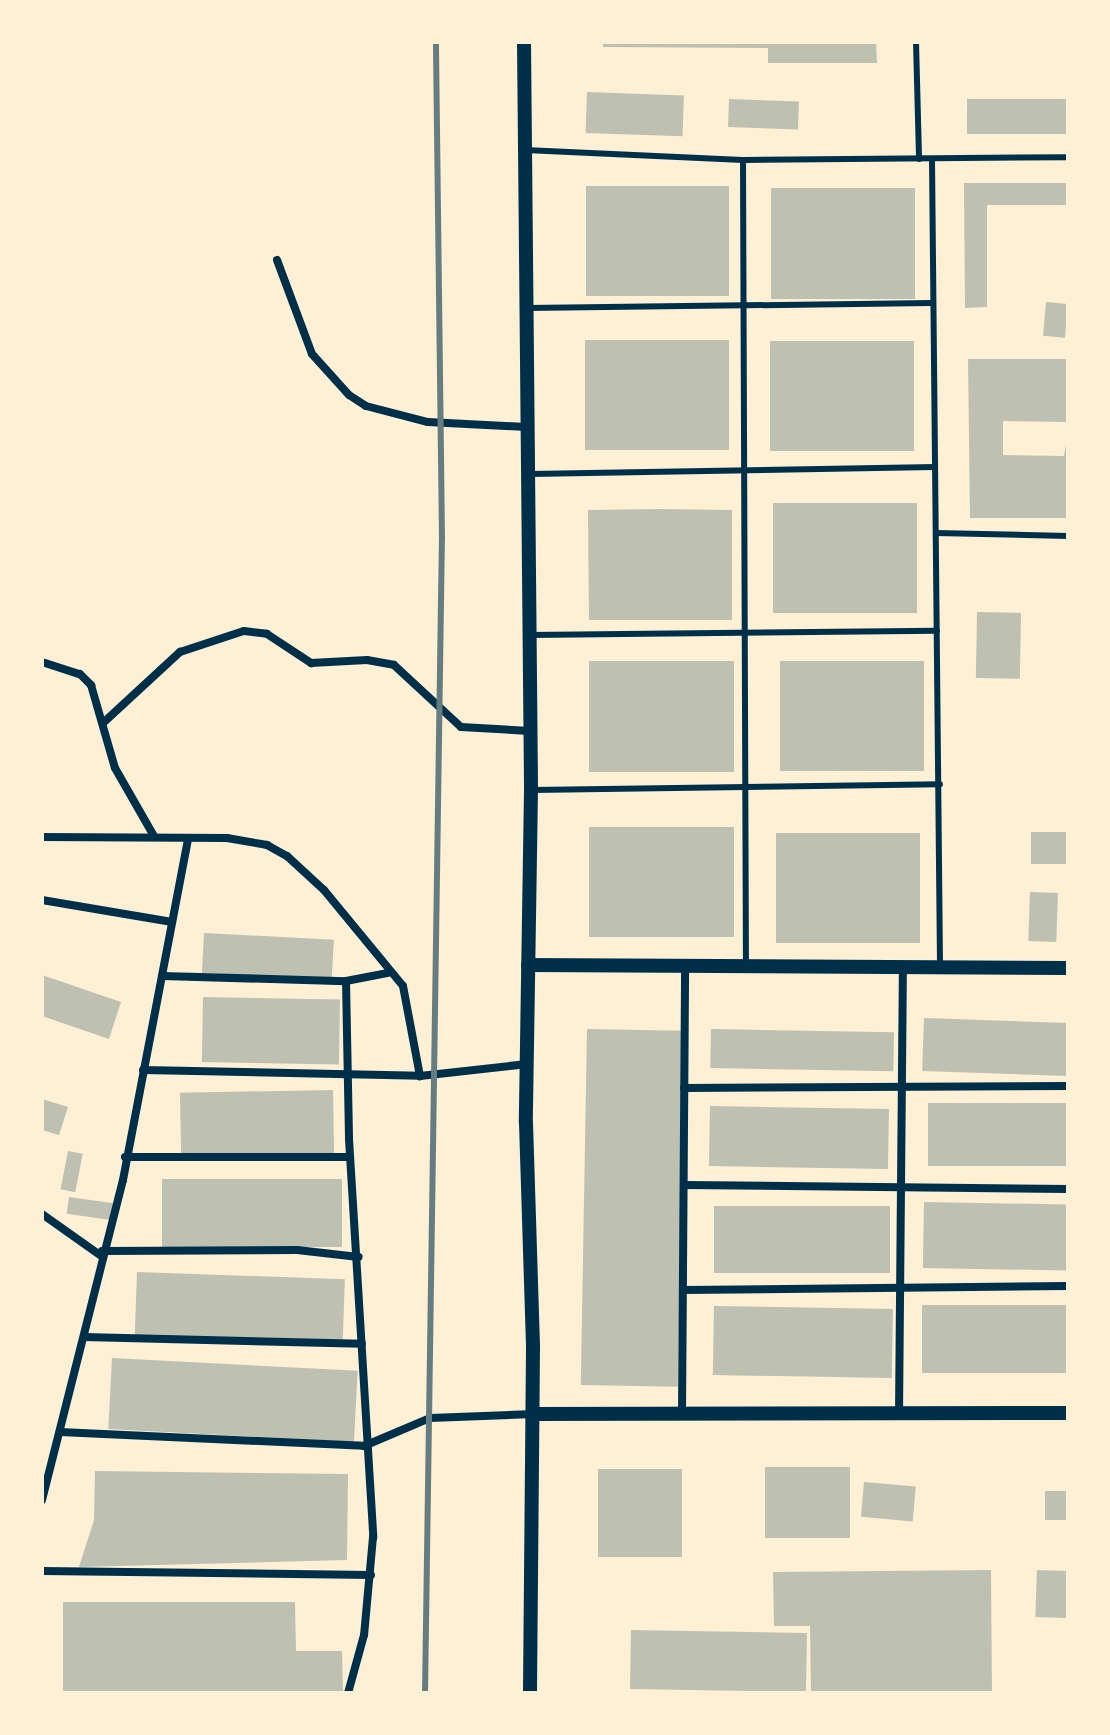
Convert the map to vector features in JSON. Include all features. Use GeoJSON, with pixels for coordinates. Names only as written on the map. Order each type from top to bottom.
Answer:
{"type":"FeatureCollection","features":[{"type":"Feature","properties":{"kind":"street"},"geometry":{"type":"LineString","coordinates":[[524,42],[524,308],[531,790],[527,1064],[533,1414],[530,1693]]}},
{"type":"Feature","properties":{"kind":"street"},"geometry":{"type":"LineString","coordinates":[[277,260],[312,354],[349,395],[366,406],[413,420],[526,427]]}},
{"type":"Feature","properties":{"kind":"street"},"geometry":{"type":"LineString","coordinates":[[103,723],[180,652],[244,631],[267,634],[311,663],[367,660],[394,665],[461,727],[530,731]]}},
{"type":"Feature","properties":{"kind":"street"},"geometry":{"type":"LineString","coordinates":[[42,662],[80,674],[91,685],[115,768],[154,836]]}},
{"type":"Feature","properties":{"kind":"street"},"geometry":{"type":"LineString","coordinates":[[42,837],[154,836],[248,840],[287,856],[324,890],[404,990],[420,1076]]}},
{"type":"Feature","properties":{"kind":"street"},"geometry":{"type":"LineString","coordinates":[[42,1500],[84,1337],[125,1157],[188,839]]}},
{"type":"Feature","properties":{"kind":"street"},"geometry":{"type":"LineString","coordinates":[[42,900],[172,922]]}},
{"type":"Feature","properties":{"kind":"street"},"geometry":{"type":"LineString","coordinates":[[528,965],[1068,968]]}},
{"type":"Feature","properties":{"kind":"street"},"geometry":{"type":"LineString","coordinates":[[682,1413],[685,968]]}},
{"type":"Feature","properties":{"kind":"street"},"geometry":{"type":"LineString","coordinates":[[899,1415],[897,1291],[903,968]]}},
{"type":"Feature","properties":{"kind":"street"},"geometry":{"type":"LineString","coordinates":[[162,976],[346,981],[388,973]]}},
{"type":"Feature","properties":{"kind":"street"},"geometry":{"type":"LineString","coordinates":[[346,981],[350,1157],[359,1257],[371,1575],[364,1635],[348,1693]]}},
{"type":"Feature","properties":{"kind":"street"},"geometry":{"type":"LineString","coordinates":[[143,1070],[420,1076],[527,1064]]}},
{"type":"Feature","properties":{"kind":"street"},"geometry":{"type":"LineString","coordinates":[[684,1088],[1068,1086]]}},
{"type":"Feature","properties":{"kind":"street"},"geometry":{"type":"LineString","coordinates":[[125,1157],[350,1157]]}},
{"type":"Feature","properties":{"kind":"street"},"geometry":{"type":"LineString","coordinates":[[684,1185],[1068,1189]]}},
{"type":"Feature","properties":{"kind":"street"},"geometry":{"type":"LineString","coordinates":[[42,1214],[101,1253],[297,1250],[359,1257]]}},
{"type":"Feature","properties":{"kind":"street"},"geometry":{"type":"LineString","coordinates":[[683,1290],[897,1291],[1068,1286]]}},
{"type":"Feature","properties":{"kind":"street"},"geometry":{"type":"LineString","coordinates":[[84,1337],[362,1344]]}},
{"type":"Feature","properties":{"kind":"street"},"geometry":{"type":"LineString","coordinates":[[60,1432],[364,1446],[430,1418],[533,1414],[1068,1413]]}},
{"type":"Feature","properties":{"kind":"street"},"geometry":{"type":"LineString","coordinates":[[42,1571],[371,1575]]}},
{"type":"Feature","properties":{"kind":"lane"},"geometry":{"type":"LineString","coordinates":[[916,42],[919,159]]}},
{"type":"Feature","properties":{"kind":"lane"},"geometry":{"type":"LineString","coordinates":[[525,150],[743,160],[1068,157]]}},
{"type":"Feature","properties":{"kind":"lane"},"geometry":{"type":"LineString","coordinates":[[743,160],[745,305],[741,471],[746,968]]}},
{"type":"Feature","properties":{"kind":"lane"},"geometry":{"type":"LineString","coordinates":[[932,160],[940,968]]}},
{"type":"Feature","properties":{"kind":"lane"},"geometry":{"type":"LineString","coordinates":[[524,308],[932,303]]}},
{"type":"Feature","properties":{"kind":"lane"},"geometry":{"type":"LineString","coordinates":[[526,474],[935,467]]}},
{"type":"Feature","properties":{"kind":"lane"},"geometry":{"type":"LineString","coordinates":[[936,533],[1068,536]]}},
{"type":"Feature","properties":{"kind":"lane"},"geometry":{"type":"LineString","coordinates":[[528,635],[937,631]]}},
{"type":"Feature","properties":{"kind":"lane"},"geometry":{"type":"LineString","coordinates":[[531,790],[940,784]]}},
{"type":"Feature","properties":{"kind":"building"},"geometry":{"type":"Polygon","coordinates":[[[603,42],[876,42],[877,63],[768,63],[768,48],[603,47],[603,42]]]}},
{"type":"Feature","properties":{"kind":"building"},"geometry":{"type":"Polygon","coordinates":[[[587,92],[684,95],[683,136],[586,133],[587,92]]]}},
{"type":"Feature","properties":{"kind":"building"},"geometry":{"type":"Polygon","coordinates":[[[729,99],[799,101],[798,129],[728,127],[729,99]]]}},
{"type":"Feature","properties":{"kind":"building"},"geometry":{"type":"Polygon","coordinates":[[[967,99],[1068,99],[1068,134],[967,134],[967,99]]]}},
{"type":"Feature","properties":{"kind":"building"},"geometry":{"type":"Polygon","coordinates":[[[964,183],[1068,183],[1068,205],[987,205],[987,307],[965,308],[964,183]]]}},
{"type":"Feature","properties":{"kind":"building"},"geometry":{"type":"Polygon","coordinates":[[[586,186],[729,186],[729,296],[586,296],[586,186]]]}},
{"type":"Feature","properties":{"kind":"building"},"geometry":{"type":"Polygon","coordinates":[[[771,188],[915,188],[915,299],[771,299],[771,188]]]}},
{"type":"Feature","properties":{"kind":"building"},"geometry":{"type":"Polygon","coordinates":[[[1046,302],[1068,304],[1065,338],[1043,336],[1046,302]]]}},
{"type":"Feature","properties":{"kind":"building"},"geometry":{"type":"Polygon","coordinates":[[[585,340],[729,340],[729,450],[585,450],[585,340]]]}},
{"type":"Feature","properties":{"kind":"building"},"geometry":{"type":"Polygon","coordinates":[[[770,341],[914,341],[914,451],[770,451],[770,341]]]}},
{"type":"Feature","properties":{"kind":"building"},"geometry":{"type":"Polygon","coordinates":[[[968,359],[1068,359],[1068,422],[1003,421],[1003,455],[1064,456],[1068,432],[1068,518],[970,518],[968,359]]]}},
{"type":"Feature","properties":{"kind":"building"},"geometry":{"type":"Polygon","coordinates":[[[773,503],[917,503],[917,613],[773,613],[773,503]]]}},
{"type":"Feature","properties":{"kind":"building"},"geometry":{"type":"Polygon","coordinates":[[[588,510],[732,510],[732,620],[589,620],[588,510]]]}},
{"type":"Feature","properties":{"kind":"building"},"geometry":{"type":"Polygon","coordinates":[[[977,612],[1021,613],[1020,679],[976,678],[977,612]]]}},
{"type":"Feature","properties":{"kind":"building"},"geometry":{"type":"Polygon","coordinates":[[[589,661],[734,661],[734,772],[589,772],[589,661]]]}},
{"type":"Feature","properties":{"kind":"building"},"geometry":{"type":"Polygon","coordinates":[[[780,661],[924,661],[924,771],[780,771],[780,661]]]}},
{"type":"Feature","properties":{"kind":"building"},"geometry":{"type":"Polygon","coordinates":[[[589,827],[734,827],[734,937],[589,937],[589,827]]]}},
{"type":"Feature","properties":{"kind":"building"},"geometry":{"type":"Polygon","coordinates":[[[1031,832],[1068,832],[1068,864],[1031,864],[1031,832]]]}},
{"type":"Feature","properties":{"kind":"building"},"geometry":{"type":"Polygon","coordinates":[[[776,833],[920,833],[920,943],[776,943],[776,833]]]}},
{"type":"Feature","properties":{"kind":"building"},"geometry":{"type":"Polygon","coordinates":[[[1030,892],[1058,893],[1056,942],[1028,941],[1030,892]]]}},
{"type":"Feature","properties":{"kind":"building"},"geometry":{"type":"Polygon","coordinates":[[[204,933],[334,940],[332,980],[202,973],[204,933]]]}},
{"type":"Feature","properties":{"kind":"building"},"geometry":{"type":"Polygon","coordinates":[[[42,975],[121,1002],[109,1039],[42,1016],[42,975]]]}},
{"type":"Feature","properties":{"kind":"building"},"geometry":{"type":"Polygon","coordinates":[[[203,997],[340,999],[339,1064],[202,1062],[203,997]]]}},
{"type":"Feature","properties":{"kind":"building"},"geometry":{"type":"Polygon","coordinates":[[[924,1018],[1068,1023],[1066,1076],[922,1071],[924,1018]]]}},
{"type":"Feature","properties":{"kind":"building"},"geometry":{"type":"Polygon","coordinates":[[[587,1029],[684,1031],[678,1387],[581,1385],[587,1029]]]}},
{"type":"Feature","properties":{"kind":"building"},"geometry":{"type":"Polygon","coordinates":[[[711,1029],[894,1032],[893,1071],[710,1068],[711,1029]]]}},
{"type":"Feature","properties":{"kind":"building"},"geometry":{"type":"Polygon","coordinates":[[[333,1090],[334,1153],[181,1156],[180,1093],[333,1090]]]}},
{"type":"Feature","properties":{"kind":"building"},"geometry":{"type":"Polygon","coordinates":[[[42,1099],[68,1107],[59,1135],[42,1130],[42,1099]]]}},
{"type":"Feature","properties":{"kind":"building"},"geometry":{"type":"Polygon","coordinates":[[[928,1103],[1068,1103],[1068,1166],[928,1166],[928,1103]]]}},
{"type":"Feature","properties":{"kind":"building"},"geometry":{"type":"Polygon","coordinates":[[[710,1106],[889,1109],[888,1169],[709,1166],[710,1106]]]}},
{"type":"Feature","properties":{"kind":"building"},"geometry":{"type":"Polygon","coordinates":[[[68,1151],[83,1154],[75,1192],[61,1189],[68,1151]]]}},
{"type":"Feature","properties":{"kind":"building"},"geometry":{"type":"Polygon","coordinates":[[[162,1179],[342,1179],[342,1247],[162,1247],[162,1179]]]}},
{"type":"Feature","properties":{"kind":"building"},"geometry":{"type":"Polygon","coordinates":[[[69,1197],[114,1203],[111,1220],[67,1214],[69,1197]]]}},
{"type":"Feature","properties":{"kind":"building"},"geometry":{"type":"Polygon","coordinates":[[[924,1202],[1068,1205],[1067,1271],[923,1268],[924,1202]]]}},
{"type":"Feature","properties":{"kind":"building"},"geometry":{"type":"Polygon","coordinates":[[[714,1206],[890,1206],[890,1273],[714,1273],[714,1206]]]}},
{"type":"Feature","properties":{"kind":"building"},"geometry":{"type":"Polygon","coordinates":[[[137,1272],[345,1279],[343,1342],[135,1335],[137,1272]]]}},
{"type":"Feature","properties":{"kind":"building"},"geometry":{"type":"Polygon","coordinates":[[[922,1305],[1068,1305],[1068,1373],[922,1373],[922,1305]]]}},
{"type":"Feature","properties":{"kind":"building"},"geometry":{"type":"Polygon","coordinates":[[[714,1306],[893,1309],[892,1378],[713,1375],[714,1306]]]}},
{"type":"Feature","properties":{"kind":"building"},"geometry":{"type":"Polygon","coordinates":[[[112,1358],[358,1371],[354,1442],[108,1429],[112,1358]]]}},
{"type":"Feature","properties":{"kind":"building"},"geometry":{"type":"Polygon","coordinates":[[[765,1467],[850,1467],[850,1538],[765,1538],[765,1467]]]}},
{"type":"Feature","properties":{"kind":"building"},"geometry":{"type":"Polygon","coordinates":[[[598,1469],[682,1469],[682,1557],[598,1557],[598,1469]]]}},
{"type":"Feature","properties":{"kind":"building"},"geometry":{"type":"Polygon","coordinates":[[[95,1471],[348,1474],[347,1560],[79,1567],[94,1520],[95,1471]]]}},
{"type":"Feature","properties":{"kind":"building"},"geometry":{"type":"Polygon","coordinates":[[[864,1482],[916,1487],[913,1521],[861,1517],[864,1482]]]}},
{"type":"Feature","properties":{"kind":"building"},"geometry":{"type":"Polygon","coordinates":[[[1045,1491],[1068,1491],[1068,1520],[1045,1520],[1045,1491]]]}},
{"type":"Feature","properties":{"kind":"building"},"geometry":{"type":"Polygon","coordinates":[[[991,1570],[992,1693],[811,1693],[810,1626],[774,1626],[773,1572],[991,1570]]]}},
{"type":"Feature","properties":{"kind":"building"},"geometry":{"type":"Polygon","coordinates":[[[1037,1570],[1068,1571],[1066,1618],[1035,1617],[1037,1570]]]}},
{"type":"Feature","properties":{"kind":"building"},"geometry":{"type":"Polygon","coordinates":[[[63,1602],[295,1602],[296,1651],[342,1651],[343,1693],[63,1693],[63,1602]]]}},
{"type":"Feature","properties":{"kind":"building"},"geometry":{"type":"Polygon","coordinates":[[[631,1630],[807,1633],[806,1692],[630,1689],[631,1630]]]}},
{"type":"Feature","properties":{"kind":"railway"},"geometry":{"type":"LineString","coordinates":[[425,1693],[442,539],[436,42]]}}]}
